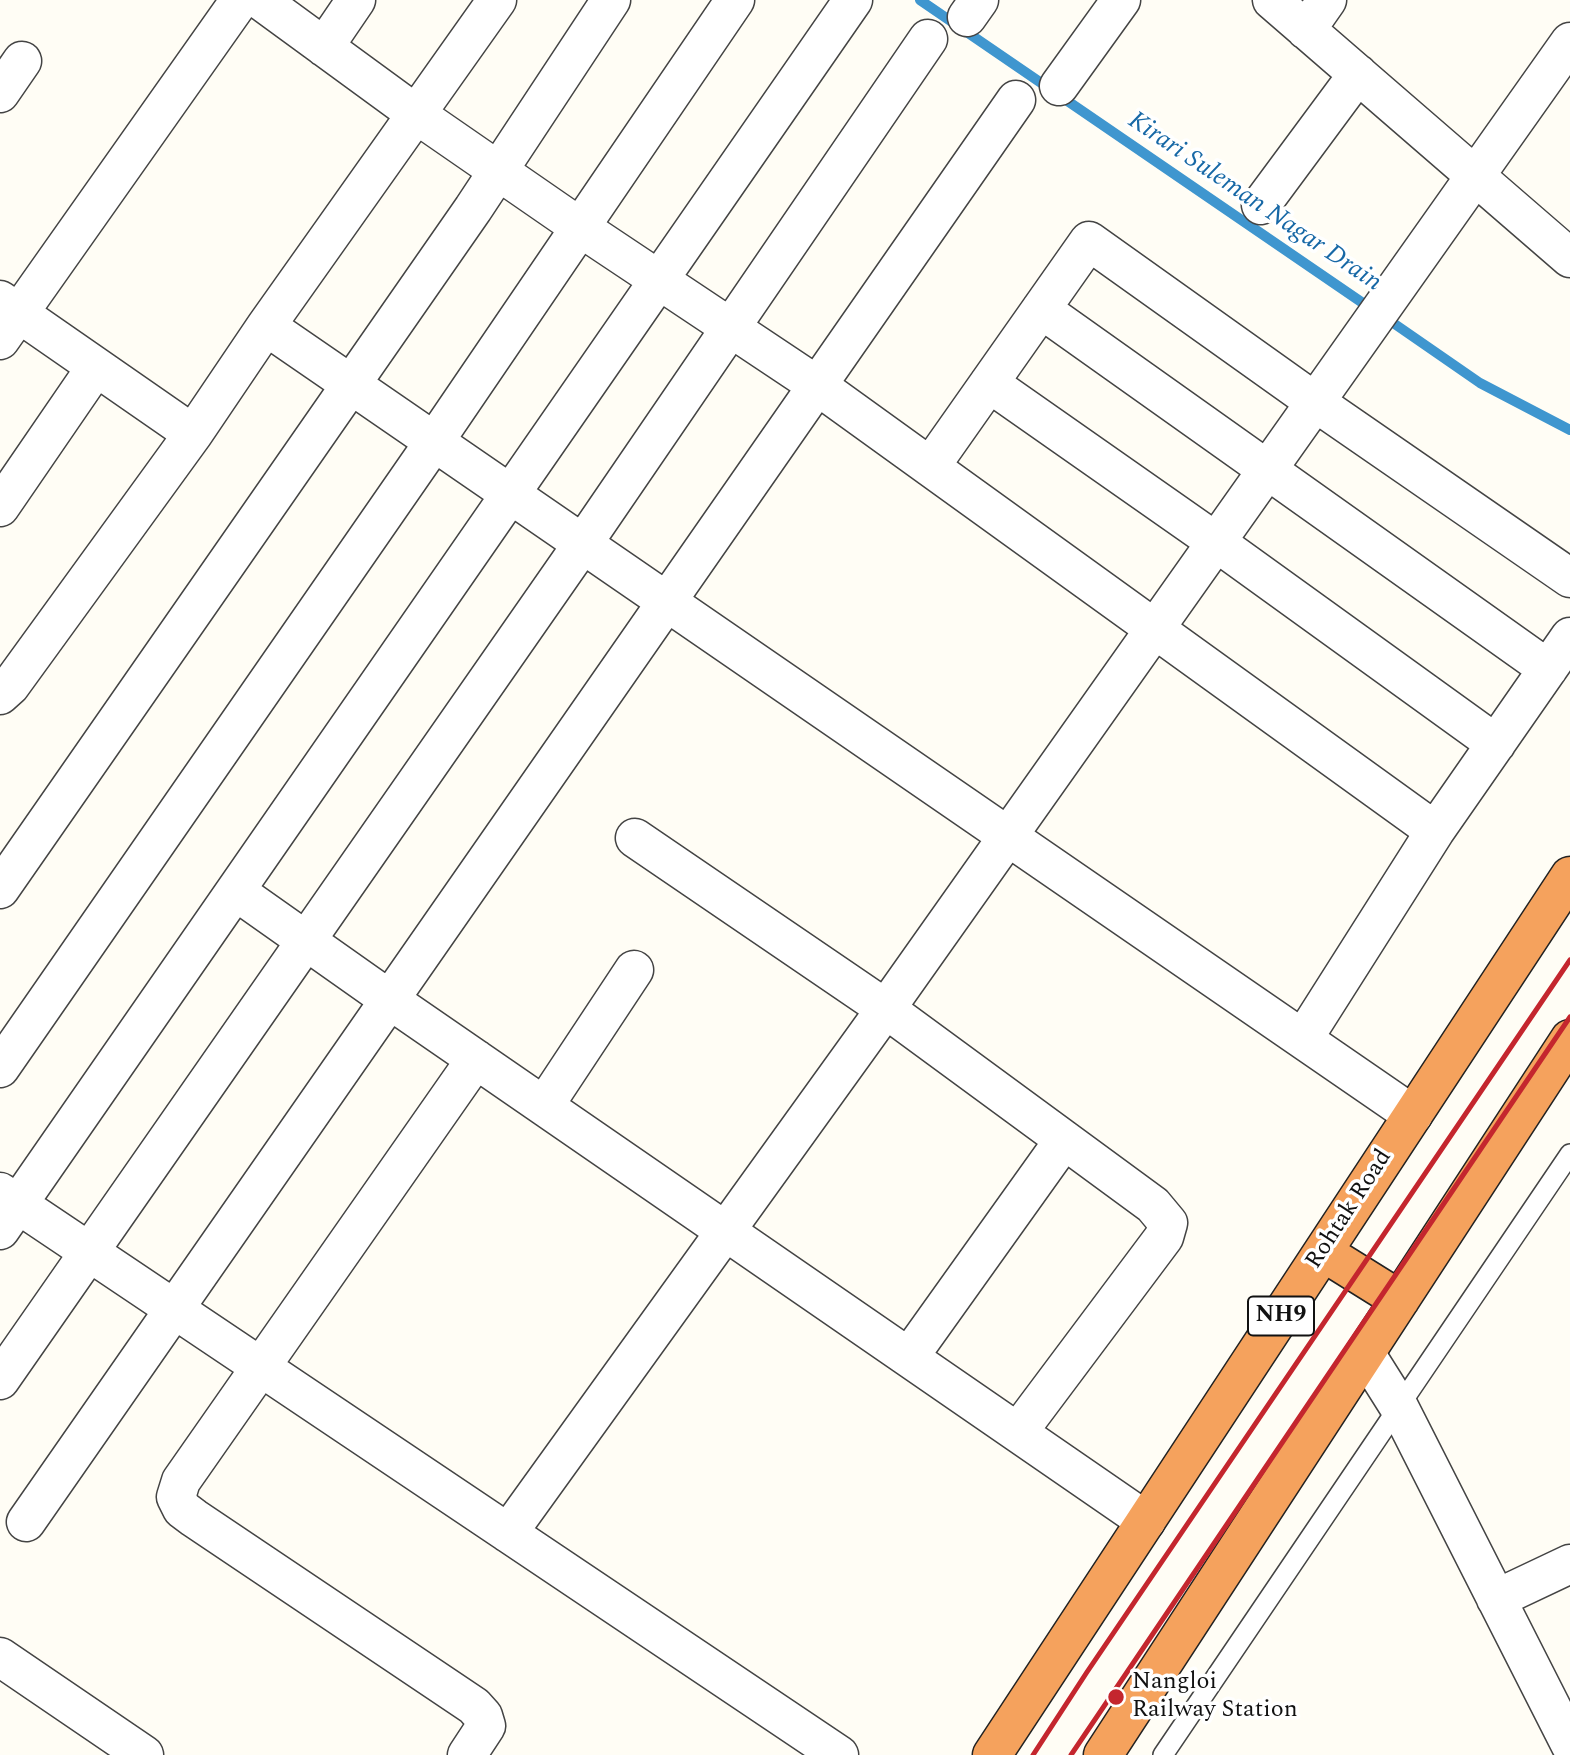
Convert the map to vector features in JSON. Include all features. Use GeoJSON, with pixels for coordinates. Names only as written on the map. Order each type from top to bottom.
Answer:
{"type":"FeatureCollection","features":[{"type":"Feature","properties":{"kind":"highway","name":"Rohtak Road"},"geometry":{"type":"LineString","coordinates":[[992,1755],[1570,876]]}},
{"type":"Feature","properties":{"kind":"highway"},"geometry":{"type":"LineString","coordinates":[[1103,1755],[1570,1039]]}},
{"type":"Feature","properties":{"kind":"highway"},"geometry":{"type":"LineString","coordinates":[[1323,1251],[1400,1300]]}},
{"type":"Feature","properties":{"kind":"street"},"geometry":{"type":"LineString","coordinates":[[193,434],[96,367],[6,318],[240,0]]}},
{"type":"Feature","properties":{"kind":"street"},"geometry":{"type":"LineString","coordinates":[[260,0],[416,114],[659,281],[818,386],[1436,831]]}},
{"type":"Feature","properties":{"kind":"street"},"geometry":{"type":"LineString","coordinates":[[324,47],[356,0]]}},
{"type":"Feature","properties":{"kind":"street"},"geometry":{"type":"LineString","coordinates":[[0,695],[10,686],[193,434],[266,326],[497,0]]}},
{"type":"Feature","properties":{"kind":"street"},"geometry":{"type":"LineString","coordinates":[[0,890],[351,385],[611,0]]}},
{"type":"Feature","properties":{"kind":"street"},"geometry":{"type":"LineString","coordinates":[[0,1068],[434,442],[735,0]]}},
{"type":"Feature","properties":{"kind":"street"},"geometry":{"type":"LineString","coordinates":[[839,1755],[89,1251],[6,1208],[237,892],[853,0]]}},
{"type":"Feature","properties":{"kind":"street"},"geometry":{"type":"LineString","coordinates":[[1059,86],[1121,0]]}},
{"type":"Feature","properties":{"kind":"street"},"geometry":{"type":"LineString","coordinates":[[1272,0],[1317,15],[1358,74],[1570,258]]}},
{"type":"Feature","properties":{"kind":"street"},"geometry":{"type":"LineString","coordinates":[[0,1380],[582,544],[929,39]]}},
{"type":"Feature","properties":{"kind":"street"},"geometry":{"type":"LineString","coordinates":[[508,1533],[886,1009],[1570,42]]}},
{"type":"Feature","properties":{"kind":"street"},"geometry":{"type":"LineString","coordinates":[[0,93],[22,61]]}},
{"type":"Feature","properties":{"kind":"street"},"geometry":{"type":"LineString","coordinates":[[1261,205],[1358,74]]}},
{"type":"Feature","properties":{"kind":"street"},"geometry":{"type":"LineString","coordinates":[[26,1522],[1016,100]]}},
{"type":"Feature","properties":{"kind":"street"},"geometry":{"type":"LineString","coordinates":[[930,467],[1089,241],[1315,402],[1570,578]]}},
{"type":"Feature","properties":{"kind":"street"},"geometry":{"type":"LineString","coordinates":[[1041,309],[1548,669]]}},
{"type":"Feature","properties":{"kind":"street"},"geometry":{"type":"LineString","coordinates":[[266,326],[1413,1115]]}},
{"type":"Feature","properties":{"kind":"street"},"geometry":{"type":"LineString","coordinates":[[0,507],[96,367]]}},
{"type":"Feature","properties":{"kind":"street"},"geometry":{"type":"LineString","coordinates":[[989,383],[1216,542],[1496,744]]}},
{"type":"Feature","properties":{"kind":"street"},"geometry":{"type":"LineString","coordinates":[[1303,1039],[1436,831],[1570,637]]}},
{"type":"Feature","properties":{"kind":"street"},"geometry":{"type":"LineString","coordinates":[[635,838],[886,1009],[1153,1205],[1168,1223],[1164,1237],[1018,1432]]}},
{"type":"Feature","properties":{"kind":"street"},"geometry":{"type":"LineString","coordinates":[[237,892],[1146,1521]]}},
{"type":"Feature","properties":{"kind":"street"},"geometry":{"type":"LineString","coordinates":[[544,1106],[634,970]]}},
{"type":"Feature","properties":{"kind":"street"},"geometry":{"type":"LineString","coordinates":[[467,1755],[486,1726],[483,1716],[474,1706],[182,1509],[176,1497],[181,1481],[476,1059]]}},
{"type":"Feature","properties":{"kind":"street"},"geometry":{"type":"LineString","coordinates":[[909,1357],[1064,1140]]}},
{"type":"Feature","properties":{"kind":"street"},"geometry":{"type":"LineString","coordinates":[[1366,1353],[1399,1407],[1570,1744]]}},
{"type":"Feature","properties":{"kind":"street"},"geometry":{"type":"LineString","coordinates":[[1496,1599],[1570,1564]]}},
{"type":"Feature","properties":{"kind":"street"},"geometry":{"type":"LineString","coordinates":[[0,1657],[144,1755]]}},
{"type":"Feature","properties":{"kind":"lane"},"geometry":{"type":"LineString","coordinates":[[1163,1755],[1570,1154]]}},
{"type":"Feature","properties":{"kind":"waterway","name":"Kirari Suleman Nagar Drain"},"geometry":{"type":"LineString","coordinates":[[920,0],[1373,310]]}},
{"type":"Feature","properties":{"kind":"waterway","name":"Kirari Suleman Nagar Drain"},"geometry":{"type":"LineString","coordinates":[[1386,318],[1480,383],[1570,430]]}},
{"type":"Feature","properties":{"kind":"railway"},"geometry":{"type":"LineString","coordinates":[[1033,1755],[1570,960]]}},
{"type":"Feature","properties":{"kind":"railway"},"geometry":{"type":"LineString","coordinates":[[1071,1755],[1570,1017]]}},
{"type":"Feature","properties":{"kind":"place","name":"Nangloi Railway Station"},"geometry":{"type":"Point","coordinates":[1116,1697]}}]}
